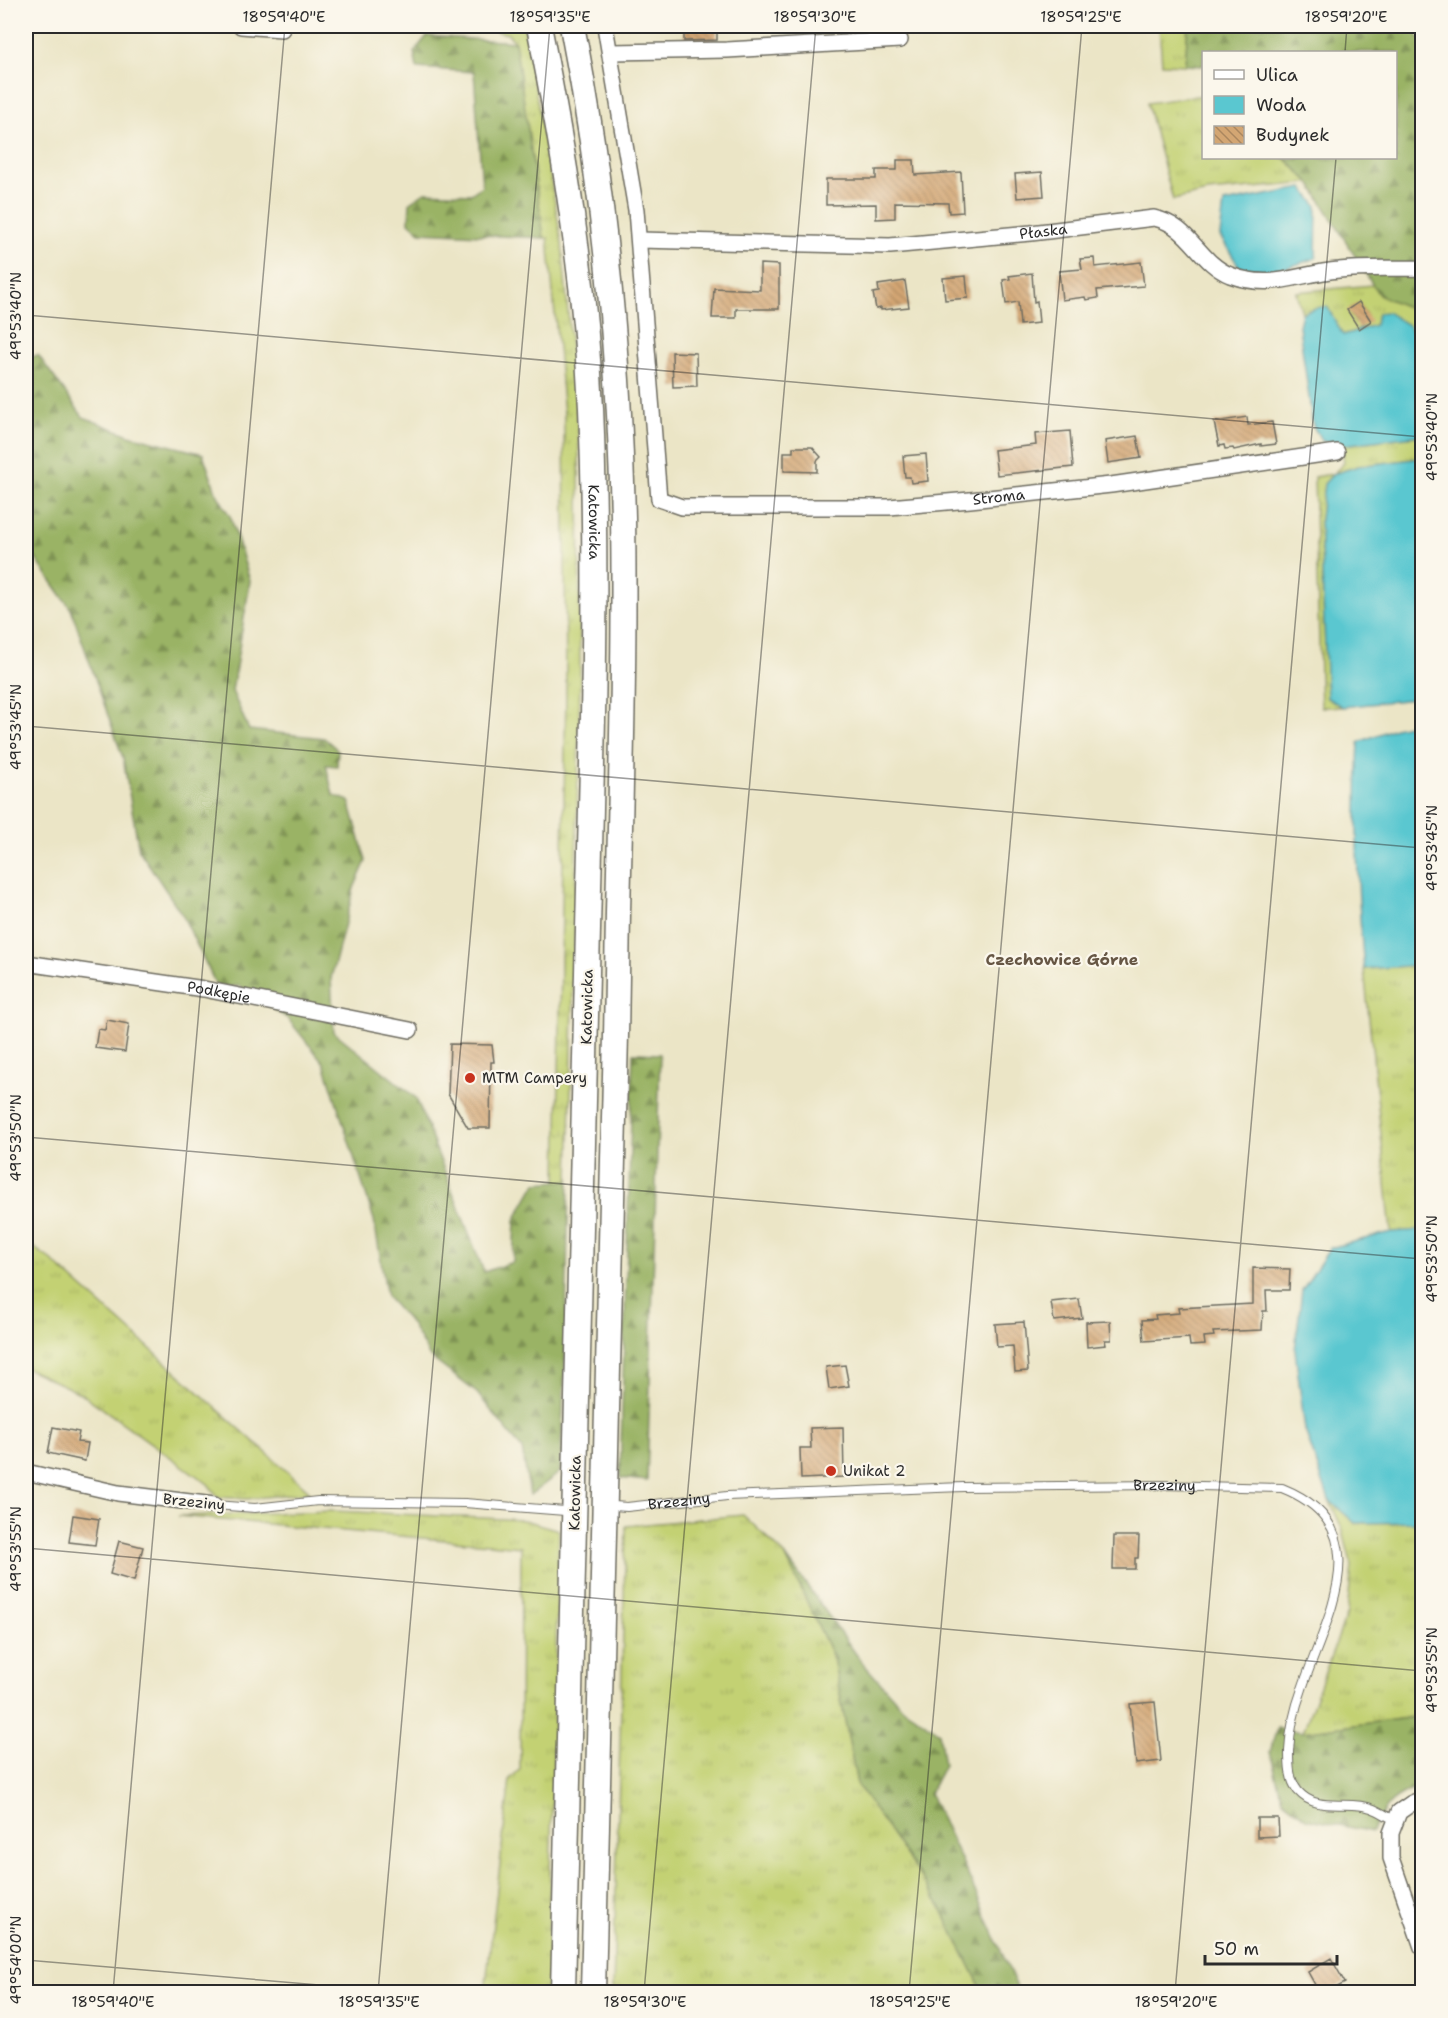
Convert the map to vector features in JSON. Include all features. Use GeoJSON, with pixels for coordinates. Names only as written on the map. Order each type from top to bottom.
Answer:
{"type":"FeatureCollection","features":[{"type":"Feature","properties":{"kind":"main road","name":"Katowicka"},"geometry":{"type":"LineString","coordinates":[[539,26],[562,148],[581,288],[591,407],[593,482],[593,701],[563,1992]]}},
{"type":"Feature","properties":{"kind":"main road","name":"Katowicka"},"geometry":{"type":"LineString","coordinates":[[572,26],[598,181],[607,264],[615,346],[623,522],[617,1024],[593,1992]]}},
{"type":"Feature","properties":{"kind":"street"},"geometry":{"type":"LineString","coordinates":[[241,26],[282,29]]}},
{"type":"Feature","properties":{"kind":"street"},"geometry":{"type":"LineString","coordinates":[[605,26],[611,52],[639,240]]}},
{"type":"Feature","properties":{"kind":"street"},"geometry":{"type":"LineString","coordinates":[[611,52],[727,50],[900,40]]}},
{"type":"Feature","properties":{"kind":"street","name":"Płaska"},"geometry":{"type":"LineString","coordinates":[[639,240],[890,246],[1031,233],[1154,218],[1175,226],[1212,265],[1228,274],[1249,281],[1264,283],[1284,281],[1340,269],[1422,268]]}},
{"type":"Feature","properties":{"kind":"street","name":"Stroma"},"geometry":{"type":"LineString","coordinates":[[639,240],[659,499],[682,507],[889,507],[1111,485],[1337,452]]}},
{"type":"Feature","properties":{"kind":"street","name":"Podkępie"},"geometry":{"type":"LineString","coordinates":[[26,963],[204,989],[410,1030]]}},
{"type":"Feature","properties":{"kind":"street","name":"Brzeziny"},"geometry":{"type":"LineString","coordinates":[[26,1472],[118,1493],[214,1505]]}},
{"type":"Feature","properties":{"kind":"street"},"geometry":{"type":"LineString","coordinates":[[1422,1799],[1399,1812],[1391,1833],[1391,1858],[1422,1947]]}},
{"type":"Feature","properties":{"kind":"lane","name":"Brzeziny"},"geometry":{"type":"LineString","coordinates":[[605,1501],[614,1506],[627,1507],[727,1496],[963,1487],[1240,1486],[1282,1488],[1291,1491],[1317,1507],[1330,1524],[1340,1554],[1337,1586],[1328,1623],[1301,1690],[1290,1742],[1288,1768],[1297,1789],[1309,1800],[1325,1805],[1370,1808],[1396,1821]]}},
{"type":"Feature","properties":{"kind":"lane","name":"Brzeziny"},"geometry":{"type":"LineString","coordinates":[[214,1505],[255,1508],[318,1501],[465,1503],[565,1511],[575,1522]]}},
{"type":"Feature","properties":{"kind":"green space"},"geometry":{"type":"Polygon","coordinates":[[[494,26],[524,26],[526,35],[562,244],[579,443],[580,680],[569,1184],[557,1181],[566,694],[564,414],[548,238],[544,238],[515,42],[508,34],[496,31],[494,26]]]}},
{"type":"Feature","properties":{"kind":"green space"},"geometry":{"type":"Polygon","coordinates":[[[973,26],[1052,26],[974,36],[973,26]]]}},
{"type":"Feature","properties":{"kind":"green space"},"geometry":{"type":"Polygon","coordinates":[[[1159,26],[1188,26],[1185,65],[1162,64],[1159,26]]]}},
{"type":"Feature","properties":{"kind":"green space"},"geometry":{"type":"Polygon","coordinates":[[[1188,26],[1413,26],[1414,32],[1422,40],[1422,322],[1419,312],[1379,295],[1310,183],[1286,159],[1397,159],[1397,51],[1202,51],[1202,66],[1185,65],[1188,26]]]}},
{"type":"Feature","properties":{"kind":"green space"},"geometry":{"type":"Polygon","coordinates":[[[427,36],[515,42],[544,238],[420,232],[409,222],[410,202],[425,192],[471,194],[482,186],[474,72],[417,68],[414,52],[427,36]]]}},
{"type":"Feature","properties":{"kind":"green space"},"geometry":{"type":"Polygon","coordinates":[[[1202,95],[1202,159],[1286,159],[1310,183],[1207,192],[1173,200],[1147,103],[1202,95]]]}},
{"type":"Feature","properties":{"kind":"green space"},"geometry":{"type":"Polygon","coordinates":[[[1373,285],[1379,295],[1419,312],[1422,322],[1422,345],[1408,325],[1375,325],[1343,335],[1312,309],[1302,313],[1296,292],[1373,285]]]}},
{"type":"Feature","properties":{"kind":"green space"},"geometry":{"type":"Polygon","coordinates":[[[38,355],[83,417],[129,435],[203,454],[216,492],[231,518],[250,581],[232,691],[249,730],[324,738],[338,750],[337,766],[326,765],[333,795],[349,801],[366,861],[354,888],[331,978],[334,1032],[416,1098],[484,1272],[513,1262],[515,1220],[536,1183],[569,1180],[560,1472],[530,1495],[522,1449],[477,1393],[430,1357],[411,1324],[387,1297],[374,1220],[324,1063],[288,1019],[240,986],[217,987],[183,916],[139,850],[123,758],[71,609],[26,545],[26,359],[38,355]]]}},
{"type":"Feature","properties":{"kind":"green space"},"geometry":{"type":"Polygon","coordinates":[[[1422,435],[1422,458],[1358,466],[1333,474],[1344,463],[1342,445],[1422,435]]]}},
{"type":"Feature","properties":{"kind":"green space"},"geometry":{"type":"Polygon","coordinates":[[[1333,474],[1324,484],[1320,519],[1327,698],[1343,707],[1321,707],[1314,477],[1333,474]]]}},
{"type":"Feature","properties":{"kind":"green space"},"geometry":{"type":"Polygon","coordinates":[[[1422,965],[1422,1230],[1391,1232],[1364,969],[1422,965]]]}},
{"type":"Feature","properties":{"kind":"green space"},"geometry":{"type":"Polygon","coordinates":[[[633,1053],[660,1054],[647,1481],[620,1478],[633,1053]]]}},
{"type":"Feature","properties":{"kind":"green space"},"geometry":{"type":"Polygon","coordinates":[[[26,1242],[50,1259],[310,1492],[247,1499],[218,1497],[208,1484],[82,1394],[26,1368],[26,1242]]]}},
{"type":"Feature","properties":{"kind":"green space"},"geometry":{"type":"Polygon","coordinates":[[[1329,1500],[1355,1523],[1422,1522],[1422,1716],[1303,1732],[1347,1613],[1352,1566],[1342,1528],[1329,1500]]]}},
{"type":"Feature","properties":{"kind":"green space"},"geometry":{"type":"Polygon","coordinates":[[[334,1511],[524,1520],[559,1530],[547,1992],[485,1992],[510,1779],[520,1769],[521,1547],[178,1516],[334,1511]]]}},
{"type":"Feature","properties":{"kind":"green space"},"geometry":{"type":"Polygon","coordinates":[[[743,1515],[785,1555],[833,1657],[857,1784],[940,1904],[983,1992],[613,1992],[626,1526],[743,1515]]]}},
{"type":"Feature","properties":{"kind":"green space"},"geometry":{"type":"Polygon","coordinates":[[[785,1555],[861,1661],[903,1708],[939,1732],[944,1765],[929,1793],[964,1866],[1019,1992],[983,1992],[939,1904],[857,1784],[833,1657],[785,1555]]]}},
{"type":"Feature","properties":{"kind":"green space"},"geometry":{"type":"Polygon","coordinates":[[[1422,1716],[1422,1786],[1396,1798],[1382,1814],[1372,1832],[1306,1818],[1282,1799],[1270,1752],[1277,1728],[1303,1732],[1422,1716]]]}},
{"type":"Feature","properties":{"kind":"water"},"geometry":{"type":"Polygon","coordinates":[[[1303,188],[1317,206],[1316,258],[1277,271],[1240,268],[1220,236],[1224,203],[1303,188]]]}},
{"type":"Feature","properties":{"kind":"water"},"geometry":{"type":"Polygon","coordinates":[[[1327,306],[1343,335],[1375,325],[1378,313],[1387,312],[1408,325],[1422,345],[1422,435],[1342,445],[1322,441],[1313,426],[1299,326],[1302,313],[1327,306]]]}},
{"type":"Feature","properties":{"kind":"water"},"geometry":{"type":"Polygon","coordinates":[[[1422,458],[1422,698],[1343,707],[1327,698],[1320,519],[1324,484],[1333,474],[1359,466],[1422,458]]]}},
{"type":"Feature","properties":{"kind":"water"},"geometry":{"type":"Polygon","coordinates":[[[1422,722],[1422,965],[1364,969],[1357,856],[1359,742],[1395,728],[1422,722]]]}},
{"type":"Feature","properties":{"kind":"water"},"geometry":{"type":"Polygon","coordinates":[[[1422,1230],[1422,1522],[1355,1523],[1329,1500],[1305,1430],[1295,1350],[1302,1290],[1330,1248],[1391,1232],[1422,1230]]]}},
{"type":"Feature","properties":{"kind":"building"},"geometry":{"type":"Polygon","coordinates":[[[684,26],[717,26],[717,40],[684,41],[684,26]]]}},
{"type":"Feature","properties":{"kind":"building"},"geometry":{"type":"Polygon","coordinates":[[[897,160],[914,160],[915,175],[961,172],[963,212],[949,213],[948,203],[895,202],[895,218],[876,219],[876,204],[826,205],[826,179],[876,179],[876,170],[897,170],[897,160]]]}},
{"type":"Feature","properties":{"kind":"building"},"geometry":{"type":"Polygon","coordinates":[[[1042,172],[1044,196],[1017,198],[1015,174],[1042,172]]]}},
{"type":"Feature","properties":{"kind":"building"},"geometry":{"type":"Polygon","coordinates":[[[1094,258],[1095,267],[1141,262],[1144,286],[1097,290],[1098,298],[1062,300],[1059,271],[1082,269],[1080,259],[1094,258]]]}},
{"type":"Feature","properties":{"kind":"building"},"geometry":{"type":"Polygon","coordinates":[[[760,264],[779,265],[779,309],[736,309],[736,318],[712,318],[714,288],[760,290],[760,264]]]}},
{"type":"Feature","properties":{"kind":"building"},"geometry":{"type":"Polygon","coordinates":[[[1032,273],[1034,302],[1037,301],[1039,323],[1020,325],[1018,302],[1006,304],[1003,280],[1010,279],[1009,276],[1032,273]]]}},
{"type":"Feature","properties":{"kind":"building"},"geometry":{"type":"Polygon","coordinates":[[[966,276],[968,298],[945,300],[943,278],[966,276]]]}},
{"type":"Feature","properties":{"kind":"building"},"geometry":{"type":"Polygon","coordinates":[[[905,281],[909,307],[876,309],[873,293],[879,292],[878,285],[905,281]]]}},
{"type":"Feature","properties":{"kind":"building"},"geometry":{"type":"Polygon","coordinates":[[[1359,302],[1371,321],[1359,329],[1347,310],[1359,302]]]}},
{"type":"Feature","properties":{"kind":"building"},"geometry":{"type":"Polygon","coordinates":[[[672,352],[696,353],[697,386],[673,387],[672,352]]]}},
{"type":"Feature","properties":{"kind":"building"},"geometry":{"type":"Polygon","coordinates":[[[1247,417],[1248,425],[1272,422],[1276,444],[1261,446],[1261,444],[1234,450],[1233,448],[1225,449],[1224,445],[1219,446],[1214,422],[1247,417]]]}},
{"type":"Feature","properties":{"kind":"building"},"geometry":{"type":"Polygon","coordinates":[[[1070,431],[1073,467],[997,475],[994,450],[1036,445],[1035,434],[1070,431]]]}},
{"type":"Feature","properties":{"kind":"building"},"geometry":{"type":"Polygon","coordinates":[[[1137,436],[1141,458],[1108,463],[1105,441],[1137,436]]]}},
{"type":"Feature","properties":{"kind":"building"},"geometry":{"type":"Polygon","coordinates":[[[793,447],[812,447],[821,457],[817,461],[817,472],[784,471],[784,452],[793,452],[793,447]]]}},
{"type":"Feature","properties":{"kind":"building"},"geometry":{"type":"Polygon","coordinates":[[[926,454],[928,481],[911,483],[910,477],[905,477],[903,456],[926,454]]]}},
{"type":"Feature","properties":{"kind":"building"},"geometry":{"type":"Polygon","coordinates":[[[107,1020],[129,1024],[125,1052],[95,1048],[98,1029],[105,1030],[107,1020]]]}},
{"type":"Feature","properties":{"kind":"building","name":"MTM Campery"},"geometry":{"type":"Polygon","coordinates":[[[450,1044],[492,1045],[494,1062],[491,1062],[490,1128],[468,1128],[448,1094],[450,1044]]]}},
{"type":"Feature","properties":{"kind":"building"},"geometry":{"type":"Polygon","coordinates":[[[1253,1268],[1290,1269],[1289,1290],[1266,1290],[1267,1311],[1263,1311],[1262,1330],[1213,1332],[1214,1336],[1204,1337],[1205,1345],[1190,1346],[1189,1338],[1144,1341],[1142,1320],[1156,1319],[1155,1315],[1179,1313],[1178,1308],[1253,1304],[1253,1268]]]}},
{"type":"Feature","properties":{"kind":"building"},"geometry":{"type":"Polygon","coordinates":[[[1079,1299],[1082,1318],[1054,1321],[1051,1302],[1079,1299]]]}},
{"type":"Feature","properties":{"kind":"building"},"geometry":{"type":"Polygon","coordinates":[[[1110,1321],[1111,1340],[1105,1340],[1106,1345],[1087,1347],[1086,1322],[1110,1321]]]}},
{"type":"Feature","properties":{"kind":"building"},"geometry":{"type":"Polygon","coordinates":[[[1024,1322],[1028,1371],[1015,1372],[1013,1346],[997,1347],[995,1324],[1024,1322]]]}},
{"type":"Feature","properties":{"kind":"building"},"geometry":{"type":"Polygon","coordinates":[[[845,1365],[849,1386],[829,1389],[826,1367],[845,1365]]]}},
{"type":"Feature","properties":{"kind":"building"},"geometry":{"type":"Polygon","coordinates":[[[53,1427],[79,1432],[77,1442],[88,1443],[85,1461],[48,1453],[53,1427]]]}},
{"type":"Feature","properties":{"kind":"building"},"geometry":{"type":"Polygon","coordinates":[[[843,1427],[844,1477],[801,1479],[800,1448],[811,1448],[810,1428],[843,1427]]]}},
{"type":"Feature","properties":{"kind":"building"},"geometry":{"type":"Polygon","coordinates":[[[73,1515],[99,1519],[95,1545],[69,1542],[73,1515]]]}},
{"type":"Feature","properties":{"kind":"building"},"geometry":{"type":"Polygon","coordinates":[[[1114,1536],[1139,1536],[1135,1569],[1113,1569],[1114,1536]]]}},
{"type":"Feature","properties":{"kind":"building"},"geometry":{"type":"Polygon","coordinates":[[[119,1541],[143,1547],[134,1581],[110,1574],[119,1541]]]}},
{"type":"Feature","properties":{"kind":"building"},"geometry":{"type":"Polygon","coordinates":[[[1155,1702],[1161,1761],[1136,1764],[1130,1704],[1155,1702]]]}},
{"type":"Feature","properties":{"kind":"building"},"geometry":{"type":"Polygon","coordinates":[[[1257,1818],[1278,1818],[1279,1836],[1257,1837],[1257,1818]]]}},
{"type":"Feature","properties":{"kind":"building"},"geometry":{"type":"Polygon","coordinates":[[[1331,1958],[1345,1983],[1328,1992],[1319,1992],[1308,1972],[1331,1958]]]}},
{"type":"Feature","properties":{"kind":"place","name":"MTM Campery"},"geometry":{"type":"Point","coordinates":[470,1078]}},
{"type":"Feature","properties":{"kind":"place","name":"Unikat 2"},"geometry":{"type":"Point","coordinates":[831,1471]}},
{"type":"Feature","properties":{"kind":"district","name":"Czechowice Górne"},"geometry":{"type":"Point","coordinates":[1062,959]}}]}
